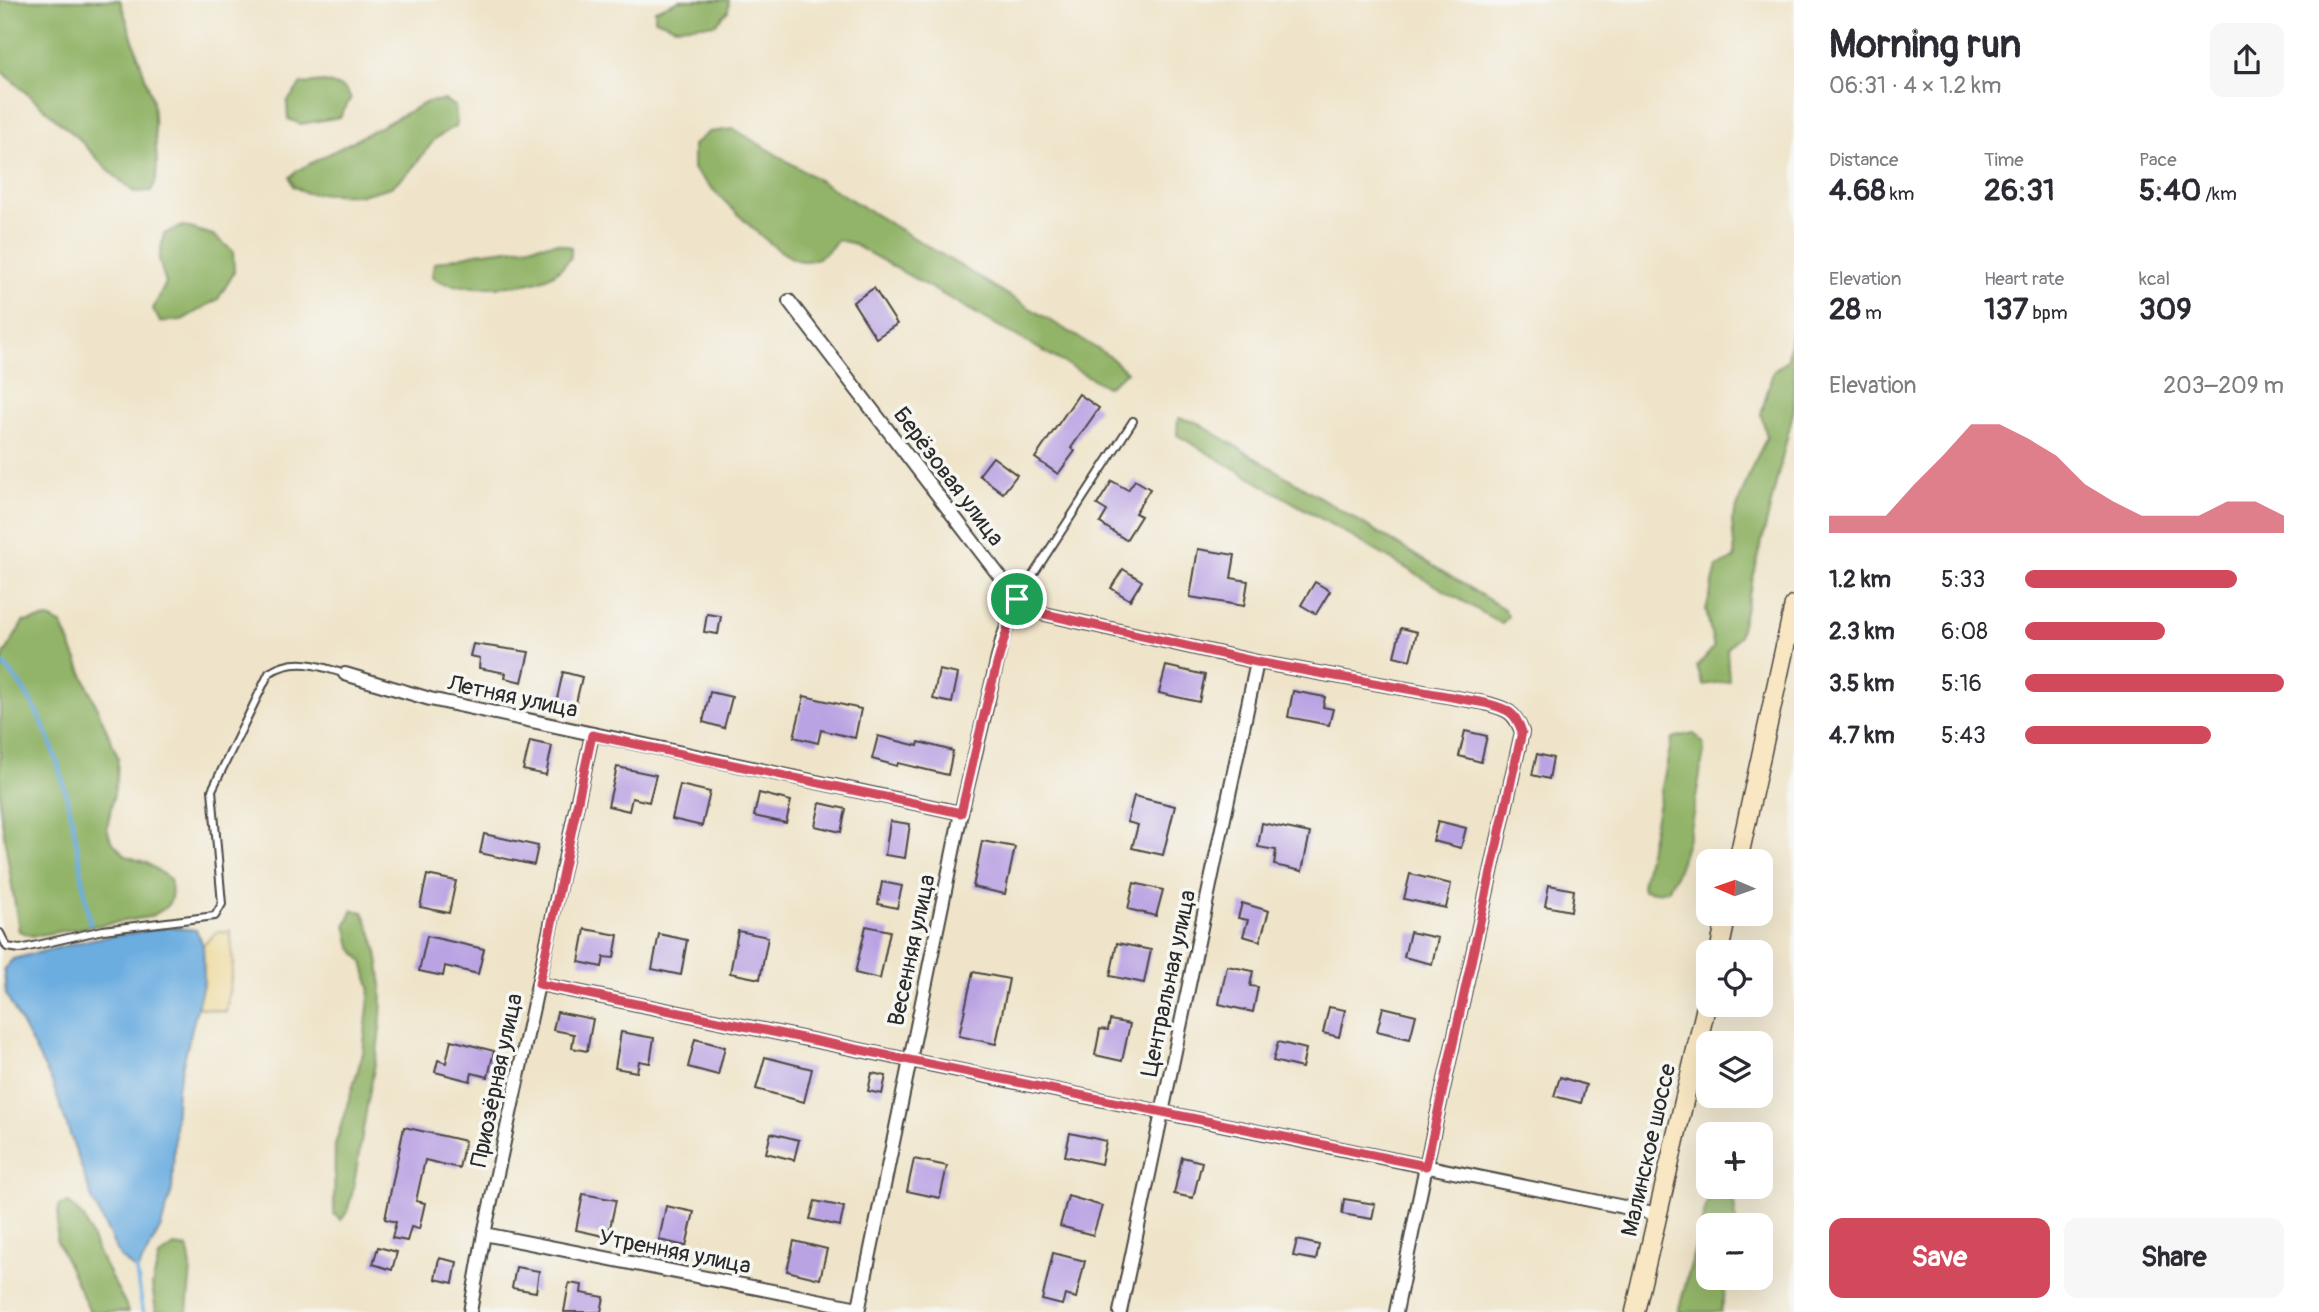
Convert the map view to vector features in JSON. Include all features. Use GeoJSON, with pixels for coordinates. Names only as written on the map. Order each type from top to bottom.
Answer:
{"type":"FeatureCollection","features":[{"type":"Feature","properties":{"kind":"main road"},"geometry":{"type":"LineString","coordinates":[[1741,849],[1794,605]]}},
{"type":"Feature","properties":{"kind":"main road","name":"Малинское шоссе"},"geometry":{"type":"LineString","coordinates":[[1635,1312],[1704,1017]]}},
{"type":"Feature","properties":{"kind":"street","name":"Берёзовая улица"},"geometry":{"type":"LineString","coordinates":[[789,301],[1017,599],[1036,612],[1257,662],[1485,703],[1507,709],[1517,719],[1522,732],[1426,1166]]}},
{"type":"Feature","properties":{"kind":"street","name":"Весенняя улица"},"geometry":{"type":"LineString","coordinates":[[858,1310],[961,813],[993,678],[1017,599]]}},
{"type":"Feature","properties":{"kind":"street","name":"Центральная улица"},"geometry":{"type":"LineString","coordinates":[[1120,1312],[1257,662]]}},
{"type":"Feature","properties":{"kind":"street","name":"Летняя улица"},"geometry":{"type":"LineString","coordinates":[[345,674],[430,699],[961,813]]}},
{"type":"Feature","properties":{"kind":"street","name":"Приозёрная улица"},"geometry":{"type":"LineString","coordinates":[[470,1312],[484,1234],[592,735]]}},
{"type":"Feature","properties":{"kind":"street"},"geometry":{"type":"LineString","coordinates":[[539,984],[1658,1214]]}},
{"type":"Feature","properties":{"kind":"street"},"geometry":{"type":"LineString","coordinates":[[1396,1312],[1426,1166]]}},
{"type":"Feature","properties":{"kind":"street","name":"Утренняя улица"},"geometry":{"type":"LineString","coordinates":[[484,1234],[858,1310]]}},
{"type":"Feature","properties":{"kind":"lane"},"geometry":{"type":"LineString","coordinates":[[1017,599],[1133,421]]}},
{"type":"Feature","properties":{"kind":"lane"},"geometry":{"type":"LineString","coordinates":[[0,933],[7,947],[20,949],[103,930],[215,916],[222,904],[212,816],[212,790],[269,673],[281,665],[300,663],[318,665],[345,674]]}},
{"type":"Feature","properties":{"kind":"green space"},"geometry":{"type":"Polygon","coordinates":[[[0,0],[120,0],[153,101],[157,163],[156,181],[151,191],[134,192],[108,170],[79,139],[0,70],[0,0]]]}},
{"type":"Feature","properties":{"kind":"green space"},"geometry":{"type":"Polygon","coordinates":[[[680,0],[729,0],[728,11],[716,24],[676,27],[655,19],[655,10],[680,0]]]}},
{"type":"Feature","properties":{"kind":"green space"},"geometry":{"type":"Polygon","coordinates":[[[325,82],[344,88],[351,98],[340,117],[301,124],[288,119],[287,102],[301,84],[325,82]]]}},
{"type":"Feature","properties":{"kind":"green space"},"geometry":{"type":"Polygon","coordinates":[[[444,100],[455,106],[457,125],[435,139],[411,170],[391,187],[361,195],[306,193],[293,186],[290,177],[298,170],[427,102],[444,100]]]}},
{"type":"Feature","properties":{"kind":"green space"},"geometry":{"type":"Polygon","coordinates":[[[734,129],[1109,356],[1127,372],[1107,387],[851,243],[838,240],[823,255],[809,261],[792,258],[779,250],[746,223],[693,169],[693,145],[709,132],[734,129]]]}},
{"type":"Feature","properties":{"kind":"green space"},"geometry":{"type":"Polygon","coordinates":[[[183,226],[213,235],[233,251],[234,273],[218,299],[182,320],[160,322],[153,309],[166,283],[159,260],[164,234],[183,226]]]}},
{"type":"Feature","properties":{"kind":"green space"},"geometry":{"type":"Polygon","coordinates":[[[556,243],[571,247],[571,257],[558,271],[541,280],[517,285],[469,287],[441,282],[432,277],[434,263],[476,253],[556,243]]]}},
{"type":"Feature","properties":{"kind":"green space"},"geometry":{"type":"Polygon","coordinates":[[[1794,315],[1794,409],[1739,636],[1727,649],[1729,681],[1703,685],[1697,667],[1714,647],[1706,610],[1717,567],[1735,558],[1732,521],[1752,467],[1767,437],[1761,414],[1773,372],[1788,359],[1794,315]]]}},
{"type":"Feature","properties":{"kind":"green space"},"geometry":{"type":"Polygon","coordinates":[[[1178,418],[1196,422],[1504,609],[1508,616],[1502,624],[1177,435],[1178,418]]]}},
{"type":"Feature","properties":{"kind":"green space"},"geometry":{"type":"Polygon","coordinates":[[[49,618],[62,625],[118,757],[117,778],[107,828],[111,841],[126,856],[147,863],[170,879],[172,893],[166,907],[149,917],[32,936],[19,931],[0,809],[0,673],[4,655],[23,622],[49,618]]]}},
{"type":"Feature","properties":{"kind":"green space"},"geometry":{"type":"Polygon","coordinates":[[[1693,733],[1703,743],[1704,752],[1682,858],[1668,890],[1643,890],[1672,738],[1693,733]]]}},
{"type":"Feature","properties":{"kind":"green space"},"geometry":{"type":"Polygon","coordinates":[[[353,910],[363,912],[372,935],[378,959],[382,1005],[377,1052],[353,1190],[347,1212],[341,1220],[334,1214],[335,1145],[363,1053],[370,988],[363,962],[351,947],[346,924],[353,910]]]}},
{"type":"Feature","properties":{"kind":"green space"},"geometry":{"type":"Polygon","coordinates":[[[1708,1199],[1729,1199],[1734,1202],[1735,1213],[1704,1213],[1708,1199]]]}},
{"type":"Feature","properties":{"kind":"green space"},"geometry":{"type":"Polygon","coordinates":[[[69,1203],[84,1218],[97,1251],[128,1312],[90,1312],[56,1239],[59,1205],[69,1203]]]}},
{"type":"Feature","properties":{"kind":"green space"},"geometry":{"type":"Polygon","coordinates":[[[1696,1244],[1696,1290],[1726,1290],[1721,1312],[1678,1312],[1696,1244]]]}},
{"type":"Feature","properties":{"kind":"green space"},"geometry":{"type":"Polygon","coordinates":[[[174,1246],[188,1248],[191,1268],[187,1312],[156,1312],[152,1285],[159,1257],[174,1246]]]}},
{"type":"Feature","properties":{"kind":"sand"},"geometry":{"type":"Polygon","coordinates":[[[230,931],[233,964],[226,1012],[197,1007],[204,980],[203,945],[217,932],[230,931]]]}},
{"type":"Feature","properties":{"kind":"water"},"geometry":{"type":"Polygon","coordinates":[[[170,927],[196,930],[203,945],[204,980],[177,1088],[172,1190],[161,1227],[137,1271],[120,1257],[93,1201],[52,1082],[6,994],[4,969],[13,959],[93,939],[170,927]]]}},
{"type":"Feature","properties":{"kind":"building"},"geometry":{"type":"Polygon","coordinates":[[[874,288],[897,324],[876,338],[853,302],[874,288]]]}},
{"type":"Feature","properties":{"kind":"building"},"geometry":{"type":"Polygon","coordinates":[[[1079,394],[1099,408],[1071,448],[1075,451],[1058,474],[1035,458],[1079,394]]]}},
{"type":"Feature","properties":{"kind":"building"},"geometry":{"type":"Polygon","coordinates":[[[993,457],[1017,475],[1003,493],[979,475],[993,457]]]}},
{"type":"Feature","properties":{"kind":"building"},"geometry":{"type":"Polygon","coordinates":[[[1135,480],[1150,489],[1135,513],[1141,516],[1126,540],[1100,523],[1107,511],[1097,505],[1112,481],[1128,490],[1135,480]]]}},
{"type":"Feature","properties":{"kind":"building"},"geometry":{"type":"Polygon","coordinates":[[[1198,549],[1235,555],[1231,578],[1248,581],[1244,606],[1190,597],[1198,549]]]}},
{"type":"Feature","properties":{"kind":"building"},"geometry":{"type":"Polygon","coordinates":[[[1123,569],[1142,581],[1130,600],[1111,588],[1123,569]]]}},
{"type":"Feature","properties":{"kind":"building"},"geometry":{"type":"Polygon","coordinates":[[[1315,582],[1330,591],[1316,614],[1301,605],[1315,582]]]}},
{"type":"Feature","properties":{"kind":"building"},"geometry":{"type":"Polygon","coordinates":[[[707,614],[721,616],[718,634],[704,632],[707,614]]]}},
{"type":"Feature","properties":{"kind":"building"},"geometry":{"type":"Polygon","coordinates":[[[1401,628],[1417,632],[1410,660],[1394,656],[1401,628]]]}},
{"type":"Feature","properties":{"kind":"building"},"geometry":{"type":"Polygon","coordinates":[[[473,644],[529,652],[522,682],[505,678],[506,673],[479,668],[480,658],[470,656],[473,644]]]}},
{"type":"Feature","properties":{"kind":"building"},"geometry":{"type":"Polygon","coordinates":[[[1166,666],[1205,675],[1199,702],[1159,693],[1166,666]]]}},
{"type":"Feature","properties":{"kind":"building"},"geometry":{"type":"Polygon","coordinates":[[[939,670],[958,674],[952,703],[933,699],[939,670]]]}},
{"type":"Feature","properties":{"kind":"building"},"geometry":{"type":"Polygon","coordinates":[[[563,672],[582,677],[575,707],[556,703],[563,672]]]}},
{"type":"Feature","properties":{"kind":"building"},"geometry":{"type":"Polygon","coordinates":[[[1293,691],[1325,697],[1323,707],[1333,709],[1329,725],[1288,717],[1293,691]]]}},
{"type":"Feature","properties":{"kind":"building"},"geometry":{"type":"Polygon","coordinates":[[[710,692],[732,697],[724,728],[703,722],[710,692]]]}},
{"type":"Feature","properties":{"kind":"building"},"geometry":{"type":"Polygon","coordinates":[[[804,696],[861,709],[855,738],[821,730],[818,743],[794,737],[804,696]]]}},
{"type":"Feature","properties":{"kind":"building"},"geometry":{"type":"Polygon","coordinates":[[[1465,731],[1487,736],[1481,762],[1459,756],[1465,731]]]}},
{"type":"Feature","properties":{"kind":"building"},"geometry":{"type":"Polygon","coordinates":[[[878,736],[918,746],[919,742],[953,751],[948,775],[872,759],[878,736]]]}},
{"type":"Feature","properties":{"kind":"building"},"geometry":{"type":"Polygon","coordinates":[[[530,741],[552,746],[546,775],[523,770],[530,741]]]}},
{"type":"Feature","properties":{"kind":"building"},"geometry":{"type":"Polygon","coordinates":[[[1537,754],[1553,758],[1549,779],[1532,775],[1537,754]]]}},
{"type":"Feature","properties":{"kind":"building"},"geometry":{"type":"Polygon","coordinates":[[[617,767],[656,775],[649,802],[632,798],[629,811],[608,806],[617,767]]]}},
{"type":"Feature","properties":{"kind":"building"},"geometry":{"type":"Polygon","coordinates":[[[680,785],[710,792],[702,826],[672,819],[680,785]]]}},
{"type":"Feature","properties":{"kind":"building"},"geometry":{"type":"Polygon","coordinates":[[[759,793],[791,801],[786,823],[754,816],[759,793]]]}},
{"type":"Feature","properties":{"kind":"building"},"geometry":{"type":"Polygon","coordinates":[[[1134,796],[1175,806],[1163,855],[1132,848],[1138,825],[1127,822],[1134,796]]]}},
{"type":"Feature","properties":{"kind":"building"},"geometry":{"type":"Polygon","coordinates":[[[820,803],[846,809],[841,832],[815,826],[820,803]]]}},
{"type":"Feature","properties":{"kind":"building"},"geometry":{"type":"Polygon","coordinates":[[[890,821],[910,824],[905,858],[885,855],[890,821]]]}},
{"type":"Feature","properties":{"kind":"building"},"geometry":{"type":"Polygon","coordinates":[[[1438,821],[1466,828],[1461,848],[1433,841],[1438,821]]]}},
{"type":"Feature","properties":{"kind":"building"},"geometry":{"type":"Polygon","coordinates":[[[1262,823],[1310,833],[1302,871],[1274,865],[1276,850],[1258,847],[1262,823]]]}},
{"type":"Feature","properties":{"kind":"building"},"geometry":{"type":"Polygon","coordinates":[[[484,834],[538,846],[534,865],[480,853],[484,834]]]}},
{"type":"Feature","properties":{"kind":"building"},"geometry":{"type":"Polygon","coordinates":[[[982,841],[1015,847],[1005,894],[973,887],[982,841]]]}},
{"type":"Feature","properties":{"kind":"building"},"geometry":{"type":"Polygon","coordinates":[[[1410,874],[1451,884],[1446,908],[1404,899],[1410,874]]]}},
{"type":"Feature","properties":{"kind":"building"},"geometry":{"type":"Polygon","coordinates":[[[427,875],[456,881],[449,913],[420,907],[427,875]]]}},
{"type":"Feature","properties":{"kind":"building"},"geometry":{"type":"Polygon","coordinates":[[[882,882],[902,886],[897,908],[878,904],[882,882]]]}},
{"type":"Feature","properties":{"kind":"building"},"geometry":{"type":"Polygon","coordinates":[[[1134,883],[1163,890],[1156,916],[1128,909],[1134,883]]]}},
{"type":"Feature","properties":{"kind":"building"},"geometry":{"type":"Polygon","coordinates":[[[1549,885],[1574,890],[1571,911],[1545,906],[1549,885]]]}},
{"type":"Feature","properties":{"kind":"building"},"geometry":{"type":"Polygon","coordinates":[[[1242,903],[1269,911],[1260,941],[1243,936],[1248,920],[1238,918],[1242,903]]]}},
{"type":"Feature","properties":{"kind":"building"},"geometry":{"type":"Polygon","coordinates":[[[866,926],[890,931],[880,979],[855,973],[866,926]]]}},
{"type":"Feature","properties":{"kind":"building"},"geometry":{"type":"Polygon","coordinates":[[[585,929],[618,935],[614,958],[604,957],[602,967],[579,962],[585,929]]]}},
{"type":"Feature","properties":{"kind":"building"},"geometry":{"type":"Polygon","coordinates":[[[738,931],[768,937],[760,979],[730,973],[738,931]]]}},
{"type":"Feature","properties":{"kind":"building"},"geometry":{"type":"Polygon","coordinates":[[[1410,932],[1438,938],[1432,964],[1404,957],[1410,932]]]}},
{"type":"Feature","properties":{"kind":"building"},"geometry":{"type":"Polygon","coordinates":[[[659,934],[687,940],[681,975],[652,969],[659,934]]]}},
{"type":"Feature","properties":{"kind":"building"},"geometry":{"type":"Polygon","coordinates":[[[427,936],[484,949],[478,974],[445,966],[443,976],[419,971],[427,936]]]}},
{"type":"Feature","properties":{"kind":"building"},"geometry":{"type":"Polygon","coordinates":[[[1117,943],[1151,950],[1144,983],[1110,976],[1117,943]]]}},
{"type":"Feature","properties":{"kind":"building"},"geometry":{"type":"Polygon","coordinates":[[[1227,966],[1253,971],[1250,986],[1258,987],[1253,1012],[1219,1004],[1227,966]]]}},
{"type":"Feature","properties":{"kind":"building"},"geometry":{"type":"Polygon","coordinates":[[[973,972],[1009,979],[996,1044],[959,1036],[973,972]]]}},
{"type":"Feature","properties":{"kind":"building"},"geometry":{"type":"Polygon","coordinates":[[[1329,1007],[1345,1010],[1339,1037],[1323,1033],[1329,1007]]]}},
{"type":"Feature","properties":{"kind":"building"},"geometry":{"type":"Polygon","coordinates":[[[1383,1007],[1416,1015],[1410,1039],[1377,1031],[1383,1007]]]}},
{"type":"Feature","properties":{"kind":"building"},"geometry":{"type":"Polygon","coordinates":[[[557,1012],[593,1019],[587,1051],[572,1048],[574,1034],[553,1030],[557,1012]]]}},
{"type":"Feature","properties":{"kind":"building"},"geometry":{"type":"Polygon","coordinates":[[[1110,1020],[1130,1024],[1122,1061],[1095,1055],[1100,1029],[1108,1030],[1110,1020]]]}},
{"type":"Feature","properties":{"kind":"building"},"geometry":{"type":"Polygon","coordinates":[[[621,1032],[654,1038],[650,1063],[639,1061],[637,1072],[615,1068],[621,1032]]]}},
{"type":"Feature","properties":{"kind":"building"},"geometry":{"type":"Polygon","coordinates":[[[695,1039],[725,1047],[718,1075],[688,1067],[695,1039]]]}},
{"type":"Feature","properties":{"kind":"building"},"geometry":{"type":"Polygon","coordinates":[[[451,1040],[494,1051],[488,1077],[472,1073],[470,1081],[435,1072],[438,1060],[446,1063],[451,1040]]]}},
{"type":"Feature","properties":{"kind":"building"},"geometry":{"type":"Polygon","coordinates":[[[1278,1042],[1306,1049],[1302,1068],[1273,1061],[1278,1042]]]}},
{"type":"Feature","properties":{"kind":"building"},"geometry":{"type":"Polygon","coordinates":[[[765,1057],[812,1069],[804,1102],[756,1089],[765,1057]]]}},
{"type":"Feature","properties":{"kind":"building"},"geometry":{"type":"Polygon","coordinates":[[[872,1073],[886,1076],[882,1094],[868,1091],[872,1073]]]}},
{"type":"Feature","properties":{"kind":"building"},"geometry":{"type":"Polygon","coordinates":[[[1560,1077],[1586,1085],[1581,1103],[1554,1096],[1560,1077]]]}},
{"type":"Feature","properties":{"kind":"building"},"geometry":{"type":"Polygon","coordinates":[[[404,1127],[465,1141],[459,1168],[425,1160],[416,1201],[425,1203],[419,1229],[411,1227],[407,1241],[392,1238],[396,1222],[385,1219],[404,1127]]]}},
{"type":"Feature","properties":{"kind":"building"},"geometry":{"type":"Polygon","coordinates":[[[771,1133],[799,1140],[794,1160],[766,1153],[771,1133]]]}},
{"type":"Feature","properties":{"kind":"building"},"geometry":{"type":"Polygon","coordinates":[[[1070,1133],[1106,1141],[1101,1164],[1065,1156],[1070,1133]]]}},
{"type":"Feature","properties":{"kind":"building"},"geometry":{"type":"Polygon","coordinates":[[[1182,1157],[1202,1162],[1193,1198],[1174,1194],[1182,1157]]]}},
{"type":"Feature","properties":{"kind":"building"},"geometry":{"type":"Polygon","coordinates":[[[914,1159],[947,1166],[940,1198],[907,1191],[914,1159]]]}},
{"type":"Feature","properties":{"kind":"building"},"geometry":{"type":"Polygon","coordinates":[[[583,1194],[616,1200],[608,1237],[576,1230],[583,1194]]]}},
{"type":"Feature","properties":{"kind":"building"},"geometry":{"type":"Polygon","coordinates":[[[1068,1196],[1102,1206],[1093,1235],[1060,1226],[1068,1196]]]}},
{"type":"Feature","properties":{"kind":"building"},"geometry":{"type":"Polygon","coordinates":[[[1344,1199],[1375,1204],[1372,1219],[1342,1214],[1344,1199]]]}},
{"type":"Feature","properties":{"kind":"building"},"geometry":{"type":"Polygon","coordinates":[[[815,1201],[844,1207],[840,1226],[810,1219],[815,1201]]]}},
{"type":"Feature","properties":{"kind":"building"},"geometry":{"type":"Polygon","coordinates":[[[666,1206],[694,1212],[686,1246],[659,1240],[666,1206]]]}},
{"type":"Feature","properties":{"kind":"building"},"geometry":{"type":"Polygon","coordinates":[[[1297,1240],[1319,1245],[1316,1260],[1293,1256],[1297,1240]]]}},
{"type":"Feature","properties":{"kind":"building"},"geometry":{"type":"Polygon","coordinates":[[[794,1241],[827,1249],[820,1279],[787,1271],[794,1241]]]}},
{"type":"Feature","properties":{"kind":"building"},"geometry":{"type":"Polygon","coordinates":[[[378,1247],[397,1252],[392,1270],[373,1264],[378,1247]]]}},
{"type":"Feature","properties":{"kind":"building"},"geometry":{"type":"Polygon","coordinates":[[[1053,1253],[1085,1261],[1076,1298],[1065,1295],[1062,1305],[1042,1300],[1053,1253]]]}},
{"type":"Feature","properties":{"kind":"building"},"geometry":{"type":"Polygon","coordinates":[[[439,1258],[457,1262],[453,1283],[435,1279],[439,1258]]]}},
{"type":"Feature","properties":{"kind":"building"},"geometry":{"type":"Polygon","coordinates":[[[516,1267],[539,1271],[536,1292],[512,1288],[516,1267]]]}},
{"type":"Feature","properties":{"kind":"building"},"geometry":{"type":"Polygon","coordinates":[[[569,1283],[582,1285],[581,1293],[604,1297],[601,1312],[564,1312],[569,1283]]]}},
{"type":"Feature","properties":{"kind":"waterway"},"geometry":{"type":"LineString","coordinates":[[0,661],[22,687],[53,750],[72,820],[90,924]]}},
{"type":"Feature","properties":{"kind":"waterway"},"geometry":{"type":"LineString","coordinates":[[136,1268],[143,1312]]}},
{"type":"Feature","properties":{"kind":"route"},"geometry":{"type":"LineString","coordinates":[[1017,599],[1036,612],[1257,662],[1485,703],[1507,709],[1517,719],[1522,732],[1426,1166],[539,984],[592,735],[961,813],[990,690],[1017,599]]}}]}
